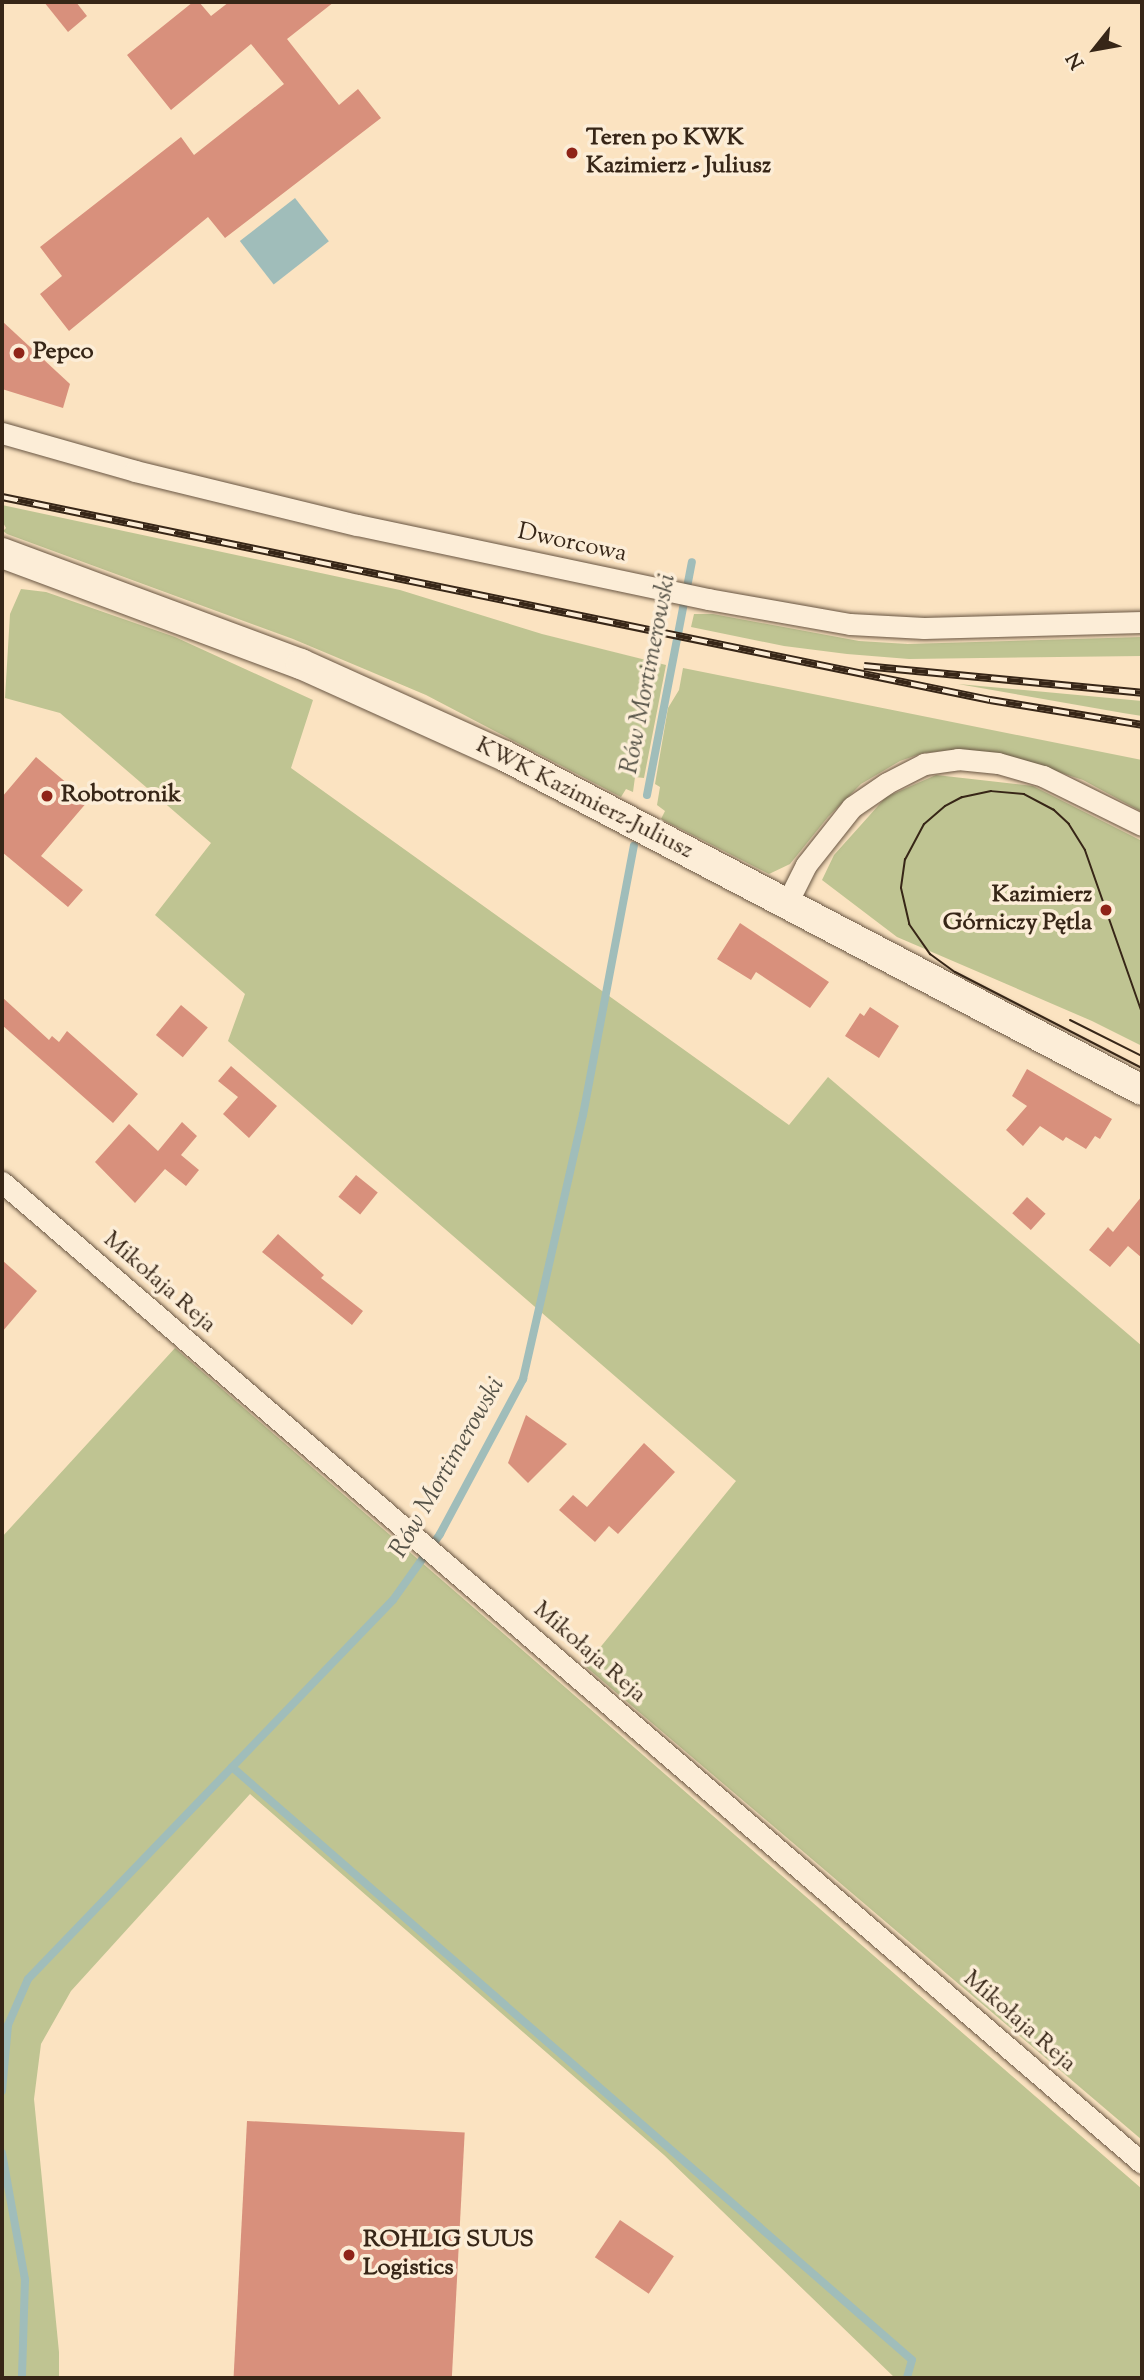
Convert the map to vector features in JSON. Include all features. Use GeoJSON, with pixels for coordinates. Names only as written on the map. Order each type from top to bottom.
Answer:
{"type":"FeatureCollection","features":[{"type":"Feature","properties":{"kind":"street","name":"Dworcowa"},"geometry":{"type":"LineString","coordinates":[[2,433],[135,471],[357,525],[708,599],[850,624],[924,628],[1142,622]]}},
{"type":"Feature","properties":{"kind":"street","name":"KWK Kazimierz-Juliusz"},"geometry":{"type":"LineString","coordinates":[[2,556],[51,569],[314,670],[505,756],[1142,1090]]}},
{"type":"Feature","properties":{"kind":"street"},"geometry":{"type":"LineString","coordinates":[[786,905],[806,865],[852,807],[887,783],[923,764],[958,759],[998,763],[1044,776],[1142,825]]}},
{"type":"Feature","properties":{"kind":"street","name":"Mikołaja Reja"},"geometry":{"type":"LineString","coordinates":[[2,1182],[1142,2163]]}},
{"type":"Feature","properties":{"kind":"green space"},"geometry":{"type":"Polygon","coordinates":[[[2,505],[400,590],[542,634],[666,665],[644,778],[635,777],[633,792],[626,789],[621,797],[426,695],[293,639],[7,534],[3,531],[6,528],[2,521],[2,505]]]}},
{"type":"Feature","properties":{"kind":"green space"},"geometry":{"type":"Polygon","coordinates":[[[21,589],[46,592],[175,637],[313,700],[291,768],[789,1125],[828,1077],[1142,1346],[1142,2140],[585,1666],[736,1481],[228,1041],[245,994],[155,915],[211,843],[60,713],[5,698],[10,614],[21,589]]]}},
{"type":"Feature","properties":{"kind":"green space"},"geometry":{"type":"Polygon","coordinates":[[[694,614],[713,614],[859,641],[908,644],[1142,637],[1142,656],[909,659],[847,654],[784,646],[691,627],[694,614]]]}},
{"type":"Feature","properties":{"kind":"green space"},"geometry":{"type":"Polygon","coordinates":[[[683,668],[1142,760],[1142,812],[1083,780],[1013,757],[951,750],[923,753],[900,761],[861,784],[828,817],[790,864],[769,874],[661,819],[665,811],[657,805],[660,787],[655,784],[668,708],[679,690],[683,668]]]}},
{"type":"Feature","properties":{"kind":"green space"},"geometry":{"type":"Polygon","coordinates":[[[958,684],[1142,701],[1142,716],[1123,713],[958,684]]]}},
{"type":"Feature","properties":{"kind":"green space"},"geometry":{"type":"Polygon","coordinates":[[[936,775],[1033,786],[1142,841],[1142,1046],[1092,1021],[897,937],[822,880],[834,855],[886,797],[936,775]]]}},
{"type":"Feature","properties":{"kind":"green space"},"geometry":{"type":"Polygon","coordinates":[[[175,1348],[1142,2189],[1142,2378],[895,2378],[664,2155],[250,1794],[71,1991],[41,2044],[34,2099],[59,2352],[59,2378],[2,2378],[2,1537],[175,1348]]]}},
{"type":"Feature","properties":{"kind":"water"},"geometry":{"type":"Polygon","coordinates":[[[295,198],[329,241],[274,284],[240,241],[295,198]]]}},
{"type":"Feature","properties":{"kind":"building"},"geometry":{"type":"Polygon","coordinates":[[[44,2],[76,2],[87,16],[68,32],[44,2]]]}},
{"type":"Feature","properties":{"kind":"building"},"geometry":{"type":"Polygon","coordinates":[[[193,2],[199,2],[211,16],[229,2],[334,2],[287,39],[339,105],[358,89],[381,118],[225,238],[208,217],[69,331],[40,294],[62,276],[40,247],[181,137],[194,155],[284,84],[251,44],[171,110],[127,55],[193,2]]]}},
{"type":"Feature","properties":{"kind":"building","name":"Pepco"},"geometry":{"type":"Polygon","coordinates":[[[2,321],[70,384],[63,408],[2,389],[2,321]]]}},
{"type":"Feature","properties":{"kind":"building"},"geometry":{"type":"Polygon","coordinates":[[[36,757],[88,801],[41,856],[83,890],[68,907],[2,852],[2,797],[36,757]]]}},
{"type":"Feature","properties":{"kind":"building"},"geometry":{"type":"Polygon","coordinates":[[[740,923],[829,982],[810,1008],[756,972],[751,980],[717,959],[740,923]]]}},
{"type":"Feature","properties":{"kind":"building"},"geometry":{"type":"Polygon","coordinates":[[[2,997],[49,1040],[52,1036],[59,1042],[67,1031],[138,1094],[113,1123],[2,1025],[2,997]]]}},
{"type":"Feature","properties":{"kind":"building"},"geometry":{"type":"Polygon","coordinates":[[[181,1005],[208,1027],[183,1057],[156,1035],[181,1005]]]}},
{"type":"Feature","properties":{"kind":"building"},"geometry":{"type":"Polygon","coordinates":[[[870,1007],[899,1026],[879,1058],[845,1036],[860,1013],[864,1016],[870,1007]]]}},
{"type":"Feature","properties":{"kind":"building"},"geometry":{"type":"Polygon","coordinates":[[[231,1066],[277,1106],[249,1138],[223,1114],[238,1097],[218,1081],[231,1066]]]}},
{"type":"Feature","properties":{"kind":"building"},"geometry":{"type":"Polygon","coordinates":[[[1027,1069],[1112,1119],[1100,1139],[1095,1136],[1086,1149],[1066,1137],[1063,1141],[1040,1126],[1023,1146],[1006,1130],[1027,1106],[1012,1096],[1027,1069]]]}},
{"type":"Feature","properties":{"kind":"building"},"geometry":{"type":"Polygon","coordinates":[[[182,1122],[197,1136],[181,1155],[199,1170],[186,1186],[165,1169],[135,1203],[95,1162],[129,1124],[158,1151],[182,1122]]]}},
{"type":"Feature","properties":{"kind":"building"},"geometry":{"type":"Polygon","coordinates":[[[356,1175],[378,1193],[360,1214],[338,1197],[356,1175]]]}},
{"type":"Feature","properties":{"kind":"building"},"geometry":{"type":"Polygon","coordinates":[[[1142,1196],[1142,1258],[1128,1246],[1110,1267],[1089,1250],[1108,1227],[1113,1232],[1142,1196]]]}},
{"type":"Feature","properties":{"kind":"building"},"geometry":{"type":"Polygon","coordinates":[[[1027,1197],[1046,1214],[1031,1230],[1012,1213],[1027,1197]]]}},
{"type":"Feature","properties":{"kind":"building"},"geometry":{"type":"Polygon","coordinates":[[[278,1234],[324,1275],[321,1278],[363,1311],[352,1325],[262,1252],[278,1234]]]}},
{"type":"Feature","properties":{"kind":"building"},"geometry":{"type":"Polygon","coordinates":[[[2,1260],[37,1291],[2,1332],[2,1260]]]}},
{"type":"Feature","properties":{"kind":"building"},"geometry":{"type":"Polygon","coordinates":[[[526,1415],[567,1444],[528,1483],[508,1463],[526,1415]]]}},
{"type":"Feature","properties":{"kind":"building"},"geometry":{"type":"Polygon","coordinates":[[[644,1443],[675,1472],[618,1534],[609,1526],[595,1542],[559,1510],[573,1495],[587,1507],[644,1443]]]}},
{"type":"Feature","properties":{"kind":"building","name":"ROHLIG SUUS Logistics"},"geometry":{"type":"Polygon","coordinates":[[[247,2121],[465,2132],[452,2378],[234,2378],[247,2121]]]}},
{"type":"Feature","properties":{"kind":"building"},"geometry":{"type":"Polygon","coordinates":[[[620,2220],[674,2256],[649,2294],[595,2257],[620,2220]]]}},
{"type":"Feature","properties":{"kind":"waterway","name":"Rów Mortimerowski"},"geometry":{"type":"LineString","coordinates":[[647,795],[692,562]]}},
{"type":"Feature","properties":{"kind":"waterway","name":"Rów Mortimerowski"},"geometry":{"type":"LineString","coordinates":[[2,2091],[8,2025],[28,1979],[393,1600],[440,1534],[523,1379],[583,1115],[634,846]]}},
{"type":"Feature","properties":{"kind":"waterway"},"geometry":{"type":"LineString","coordinates":[[232,1767],[912,2360],[907,2378]]}},
{"type":"Feature","properties":{"kind":"waterway","name":"Rów Mortimerowski"},"geometry":{"type":"LineString","coordinates":[[2,2153],[25,2280],[22,2378]]}},
{"type":"Feature","properties":{"kind":"tram line"},"geometry":{"type":"LineString","coordinates":[[1142,1013],[1085,850],[1069,824],[1054,810],[1024,794],[991,791],[962,797],[945,806],[924,824],[905,859],[901,888],[909,924],[930,954],[955,972],[1142,1068]]}},
{"type":"Feature","properties":{"kind":"tram line"},"geometry":{"type":"LineString","coordinates":[[1070,1020],[1142,1056]]}},
{"type":"Feature","properties":{"kind":"railway"},"geometry":{"type":"LineString","coordinates":[[2,497],[990,700],[1142,725]]}},
{"type":"Feature","properties":{"kind":"railway"},"geometry":{"type":"LineString","coordinates":[[864,666],[1142,693]]}},
{"type":"Feature","properties":{"kind":"place","name":"Teren po KWK Kazimierz - Juliusz"},"geometry":{"type":"Point","coordinates":[572,153]}},
{"type":"Feature","properties":{"kind":"place","name":"Pepco"},"geometry":{"type":"Point","coordinates":[19,353]}},
{"type":"Feature","properties":{"kind":"place","name":"Robotronik"},"geometry":{"type":"Point","coordinates":[47,796]}},
{"type":"Feature","properties":{"kind":"place","name":"Kazimierz Górniczy Pętla"},"geometry":{"type":"Point","coordinates":[1106,910]}},
{"type":"Feature","properties":{"kind":"place","name":"ROHLIG SUUS Logistics"},"geometry":{"type":"Point","coordinates":[349,2255]}}]}
